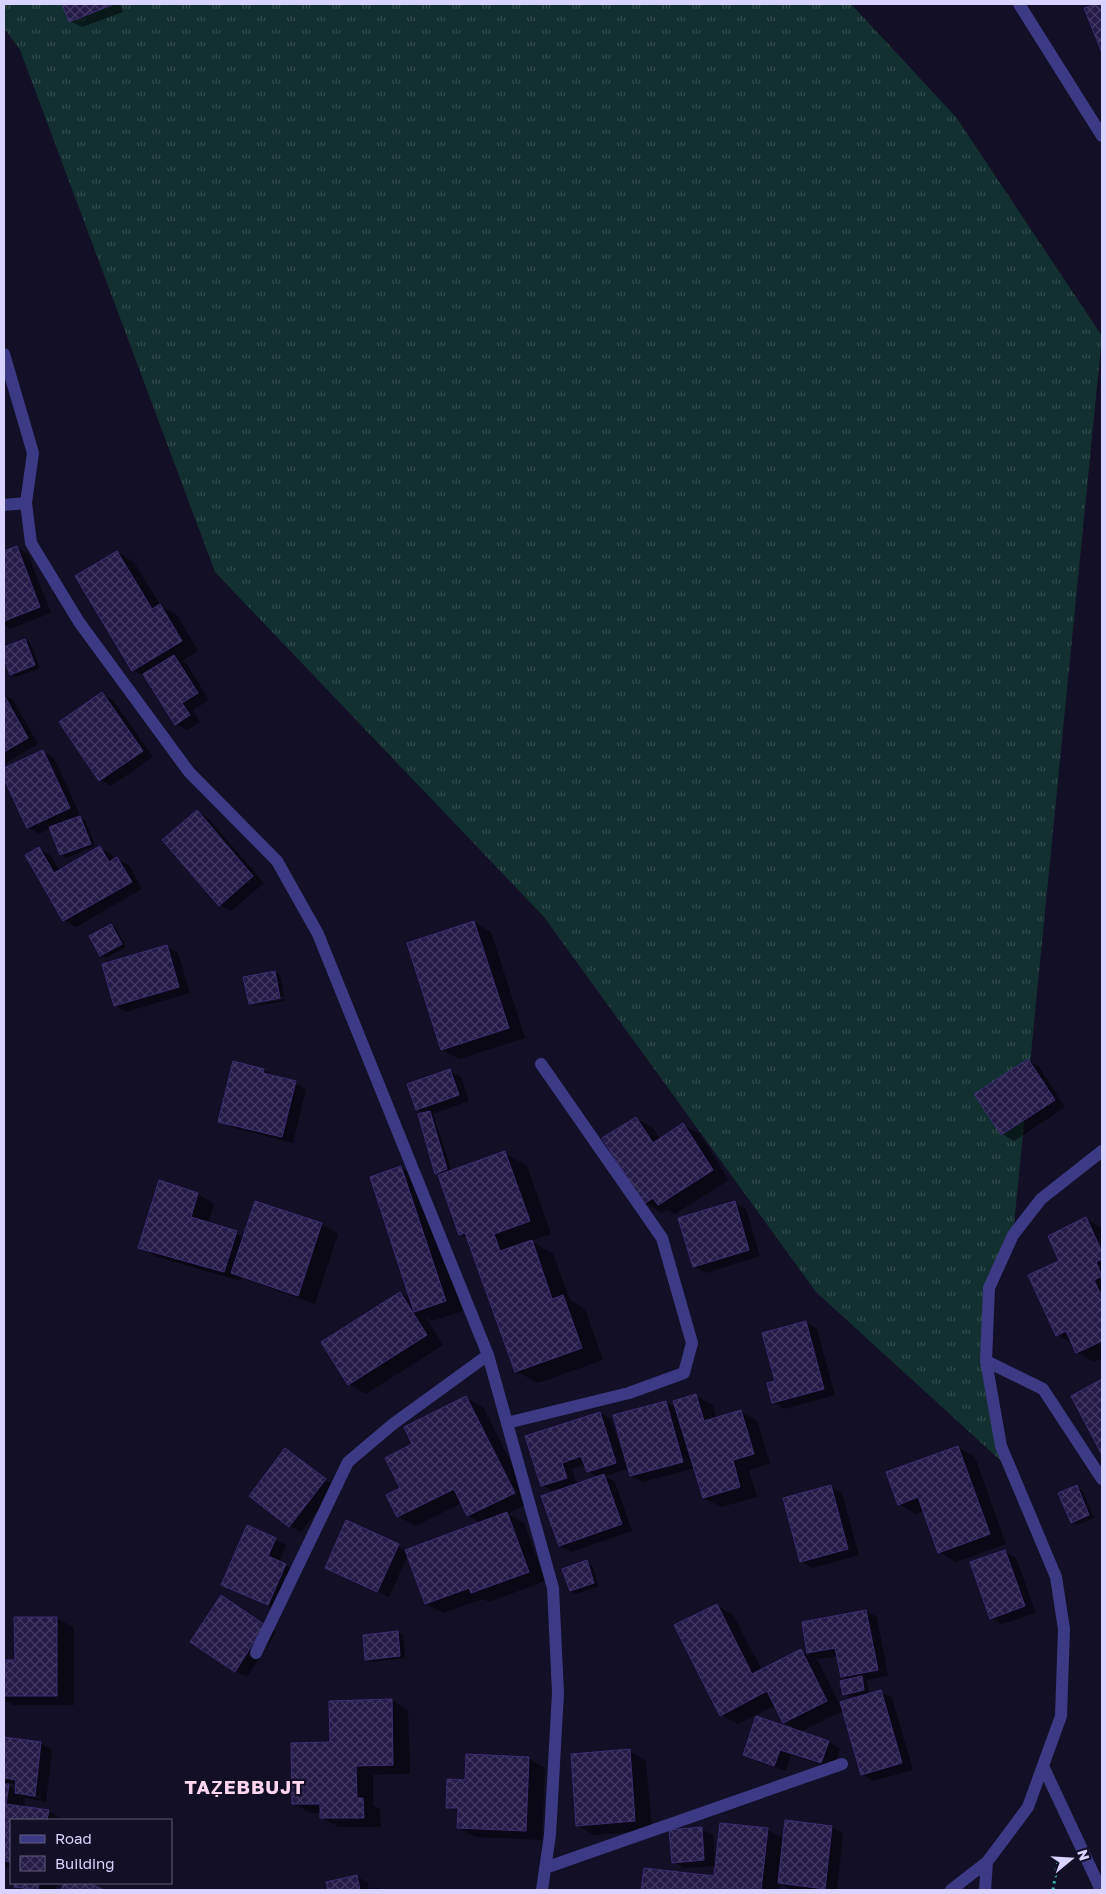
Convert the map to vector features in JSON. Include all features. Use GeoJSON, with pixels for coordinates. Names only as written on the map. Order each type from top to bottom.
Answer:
{"type":"FeatureCollection","features":[{"type":"Feature","properties":{"kind":"street"},"geometry":{"type":"LineString","coordinates":[[1019,4],[1102,136]]}},
{"type":"Feature","properties":{"kind":"street"},"geometry":{"type":"LineString","coordinates":[[4,354],[33,453],[26,503],[31,543],[79,622],[190,772],[277,861],[318,934],[488,1354],[553,1588],[558,1692],[550,1835],[542,1890]]}},
{"type":"Feature","properties":{"kind":"street"},"geometry":{"type":"LineString","coordinates":[[4,506],[26,503]]}},
{"type":"Feature","properties":{"kind":"street"},"geometry":{"type":"LineString","coordinates":[[507,1423],[629,1392],[684,1374],[692,1343],[662,1238],[541,1064]]}},
{"type":"Feature","properties":{"kind":"street"},"geometry":{"type":"LineString","coordinates":[[951,1890],[987,1862],[1028,1807],[1061,1716],[1064,1629],[1056,1577],[1001,1446],[986,1361],[990,1288],[1013,1235],[1042,1199],[1102,1151]]}},
{"type":"Feature","properties":{"kind":"street"},"geometry":{"type":"LineString","coordinates":[[256,1653],[348,1462],[393,1424],[488,1354]]}},
{"type":"Feature","properties":{"kind":"street"},"geometry":{"type":"LineString","coordinates":[[986,1361],[1043,1389],[1102,1478]]}},
{"type":"Feature","properties":{"kind":"street"},"geometry":{"type":"LineString","coordinates":[[545,1868],[842,1764]]}},
{"type":"Feature","properties":{"kind":"street"},"geometry":{"type":"LineString","coordinates":[[1043,1766],[1101,1890]]}},
{"type":"Feature","properties":{"kind":"street"},"geometry":{"type":"LineString","coordinates":[[985,1890],[987,1862]]}},
{"type":"Feature","properties":{"kind":"green space"},"geometry":{"type":"Polygon","coordinates":[[[4,4],[851,4],[956,117],[1102,336],[1013,1235],[989,1288],[986,1361],[1011,1470],[816,1292],[544,917],[215,572],[20,50],[4,28],[4,4]]]}},
{"type":"Feature","properties":{"kind":"building"},"geometry":{"type":"Polygon","coordinates":[[[62,4],[111,4],[112,5],[69,22],[62,4]]]}},
{"type":"Feature","properties":{"kind":"building"},"geometry":{"type":"Polygon","coordinates":[[[1102,4],[1102,53],[1084,8],[1102,4]]]}},
{"type":"Feature","properties":{"kind":"building"},"geometry":{"type":"Polygon","coordinates":[[[17,546],[40,607],[4,621],[4,551],[17,546]]]}},
{"type":"Feature","properties":{"kind":"building"},"geometry":{"type":"Polygon","coordinates":[[[117,551],[152,609],[160,604],[182,641],[132,671],[75,576],[117,551]]]}},
{"type":"Feature","properties":{"kind":"building"},"geometry":{"type":"Polygon","coordinates":[[[25,639],[35,665],[10,675],[4,659],[4,647],[25,639]]]}},
{"type":"Feature","properties":{"kind":"building"},"geometry":{"type":"Polygon","coordinates":[[[174,655],[198,693],[182,703],[190,715],[175,725],[143,674],[174,655]]]}},
{"type":"Feature","properties":{"kind":"building"},"geometry":{"type":"Polygon","coordinates":[[[102,692],[143,751],[99,781],[59,722],[102,692]]]}},
{"type":"Feature","properties":{"kind":"building"},"geometry":{"type":"Polygon","coordinates":[[[4,695],[28,738],[4,752],[4,695]]]}},
{"type":"Feature","properties":{"kind":"building"},"geometry":{"type":"Polygon","coordinates":[[[43,750],[70,808],[27,828],[4,779],[4,768],[43,750]]]}},
{"type":"Feature","properties":{"kind":"building"},"geometry":{"type":"Polygon","coordinates":[[[197,810],[253,876],[219,906],[162,840],[197,810]]]}},
{"type":"Feature","properties":{"kind":"building"},"geometry":{"type":"Polygon","coordinates":[[[80,816],[91,844],[60,855],[49,827],[80,816]]]}},
{"type":"Feature","properties":{"kind":"building"},"geometry":{"type":"Polygon","coordinates":[[[100,846],[109,862],[117,857],[132,882],[63,921],[25,855],[39,847],[54,873],[100,846]]]}},
{"type":"Feature","properties":{"kind":"building"},"geometry":{"type":"Polygon","coordinates":[[[474,921],[509,1028],[441,1050],[407,943],[474,921]]]}},
{"type":"Feature","properties":{"kind":"building"},"geometry":{"type":"Polygon","coordinates":[[[111,924],[122,944],[100,956],[89,936],[111,924]]]}},
{"type":"Feature","properties":{"kind":"building"},"geometry":{"type":"Polygon","coordinates":[[[167,945],[179,987],[114,1006],[102,964],[167,945]]]}},
{"type":"Feature","properties":{"kind":"building"},"geometry":{"type":"Polygon","coordinates":[[[275,971],[280,998],[249,1004],[243,977],[275,971]]]}},
{"type":"Feature","properties":{"kind":"building"},"geometry":{"type":"Polygon","coordinates":[[[1028,1059],[1055,1100],[1001,1135],[974,1094],[1028,1059]]]}},
{"type":"Feature","properties":{"kind":"building"},"geometry":{"type":"Polygon","coordinates":[[[233,1061],[264,1069],[263,1073],[296,1081],[282,1137],[218,1122],[233,1061]]]}},
{"type":"Feature","properties":{"kind":"building"},"geometry":{"type":"Polygon","coordinates":[[[450,1069],[459,1095],[416,1110],[407,1084],[450,1069]]]}},
{"type":"Feature","properties":{"kind":"building"},"geometry":{"type":"Polygon","coordinates":[[[430,1111],[447,1169],[435,1174],[418,1114],[430,1111]]]}},
{"type":"Feature","properties":{"kind":"building"},"geometry":{"type":"Polygon","coordinates":[[[636,1117],[653,1143],[683,1123],[713,1170],[658,1205],[653,1198],[644,1204],[602,1138],[636,1117]]]}},
{"type":"Feature","properties":{"kind":"building"},"geometry":{"type":"Polygon","coordinates":[[[505,1151],[530,1221],[494,1234],[500,1251],[532,1240],[552,1299],[563,1295],[582,1348],[515,1372],[465,1233],[459,1235],[438,1175],[505,1151]]]}},
{"type":"Feature","properties":{"kind":"building"},"geometry":{"type":"Polygon","coordinates":[[[401,1166],[446,1301],[414,1312],[370,1177],[401,1166]]]}},
{"type":"Feature","properties":{"kind":"building"},"geometry":{"type":"Polygon","coordinates":[[[159,1180],[198,1193],[191,1217],[237,1231],[224,1272],[138,1248],[159,1180]]]}},
{"type":"Feature","properties":{"kind":"building"},"geometry":{"type":"Polygon","coordinates":[[[255,1201],[322,1223],[298,1296],[231,1273],[255,1201]]]}},
{"type":"Feature","properties":{"kind":"building"},"geometry":{"type":"Polygon","coordinates":[[[735,1201],[749,1250],[693,1267],[678,1218],[735,1201]]]}},
{"type":"Feature","properties":{"kind":"building"},"geometry":{"type":"Polygon","coordinates":[[[1086,1217],[1102,1252],[1102,1259],[1096,1262],[1102,1276],[1094,1280],[1102,1297],[1102,1341],[1076,1353],[1066,1331],[1056,1336],[1028,1275],[1059,1261],[1048,1236],[1086,1217]]]}},
{"type":"Feature","properties":{"kind":"building"},"geometry":{"type":"Polygon","coordinates":[[[400,1292],[427,1335],[348,1385],[321,1342],[400,1292]]]}},
{"type":"Feature","properties":{"kind":"building"},"geometry":{"type":"Polygon","coordinates":[[[806,1321],[824,1389],[772,1403],[767,1383],[775,1381],[762,1333],[806,1321]]]}},
{"type":"Feature","properties":{"kind":"building"},"geometry":{"type":"Polygon","coordinates":[[[1102,1379],[1102,1455],[1071,1396],[1102,1379]]]}},
{"type":"Feature","properties":{"kind":"building"},"geometry":{"type":"Polygon","coordinates":[[[696,1394],[704,1421],[741,1410],[754,1454],[733,1460],[740,1487],[703,1498],[673,1401],[696,1394]]]}},
{"type":"Feature","properties":{"kind":"building"},"geometry":{"type":"Polygon","coordinates":[[[466,1396],[515,1493],[467,1516],[454,1489],[397,1517],[386,1495],[400,1488],[385,1458],[412,1444],[404,1427],[466,1396]]]}},
{"type":"Feature","properties":{"kind":"building"},"geometry":{"type":"Polygon","coordinates":[[[666,1401],[683,1462],[630,1476],[613,1415],[666,1401]]]}},
{"type":"Feature","properties":{"kind":"building"},"geometry":{"type":"Polygon","coordinates":[[[600,1412],[616,1463],[587,1472],[581,1456],[562,1463],[567,1478],[541,1486],[525,1436],[600,1412]]]}},
{"type":"Feature","properties":{"kind":"building"},"geometry":{"type":"Polygon","coordinates":[[[958,1446],[990,1534],[938,1553],[918,1497],[898,1505],[886,1472],[958,1446]]]}},
{"type":"Feature","properties":{"kind":"building"},"geometry":{"type":"Polygon","coordinates":[[[285,1448],[326,1479],[289,1527],[249,1496],[285,1448]]]}},
{"type":"Feature","properties":{"kind":"building"},"geometry":{"type":"Polygon","coordinates":[[[604,1474],[622,1524],[559,1546],[541,1496],[604,1474]]]}},
{"type":"Feature","properties":{"kind":"building"},"geometry":{"type":"Polygon","coordinates":[[[831,1485],[848,1549],[800,1562],[783,1498],[831,1485]]]}},
{"type":"Feature","properties":{"kind":"building"},"geometry":{"type":"Polygon","coordinates":[[[1077,1485],[1089,1515],[1071,1523],[1058,1493],[1077,1485]]]}},
{"type":"Feature","properties":{"kind":"building"},"geometry":{"type":"Polygon","coordinates":[[[507,1512],[529,1572],[471,1593],[469,1588],[425,1604],[405,1550],[507,1512]]]}},
{"type":"Feature","properties":{"kind":"building"},"geometry":{"type":"Polygon","coordinates":[[[346,1520],[399,1544],[377,1592],[325,1568],[346,1520]]]}},
{"type":"Feature","properties":{"kind":"building"},"geometry":{"type":"Polygon","coordinates":[[[247,1525],[276,1538],[268,1556],[286,1564],[268,1605],[221,1585],[247,1525]]]}},
{"type":"Feature","properties":{"kind":"building"},"geometry":{"type":"Polygon","coordinates":[[[1005,1550],[1025,1606],[990,1619],[970,1562],[1005,1550]]]}},
{"type":"Feature","properties":{"kind":"building"},"geometry":{"type":"Polygon","coordinates":[[[587,1560],[594,1583],[570,1591],[562,1569],[587,1560]]]}},
{"type":"Feature","properties":{"kind":"building"},"geometry":{"type":"Polygon","coordinates":[[[221,1595],[265,1625],[235,1672],[190,1642],[221,1595]]]}},
{"type":"Feature","properties":{"kind":"building"},"geometry":{"type":"Polygon","coordinates":[[[717,1604],[752,1674],[801,1649],[827,1701],[783,1723],[767,1691],[720,1716],[674,1625],[717,1604]]]}},
{"type":"Feature","properties":{"kind":"building"},"geometry":{"type":"Polygon","coordinates":[[[866,1610],[878,1670],[841,1677],[835,1648],[807,1653],[802,1622],[866,1610]]]}},
{"type":"Feature","properties":{"kind":"building"},"geometry":{"type":"Polygon","coordinates":[[[14,1617],[57,1617],[57,1696],[4,1696],[4,1660],[15,1660],[14,1617]]]}},
{"type":"Feature","properties":{"kind":"building"},"geometry":{"type":"Polygon","coordinates":[[[398,1631],[400,1656],[365,1660],[363,1635],[398,1631]]]}},
{"type":"Feature","properties":{"kind":"building"},"geometry":{"type":"Polygon","coordinates":[[[862,1676],[864,1690],[843,1695],[840,1681],[862,1676]]]}},
{"type":"Feature","properties":{"kind":"building"},"geometry":{"type":"Polygon","coordinates":[[[881,1690],[902,1763],[861,1775],[840,1702],[881,1690]]]}},
{"type":"Feature","properties":{"kind":"building"},"geometry":{"type":"Polygon","coordinates":[[[392,1699],[393,1765],[356,1766],[357,1798],[363,1798],[364,1818],[320,1818],[320,1804],[292,1804],[291,1743],[330,1742],[329,1701],[392,1699]]]}},
{"type":"Feature","properties":{"kind":"building"},"geometry":{"type":"Polygon","coordinates":[[[756,1716],[829,1741],[821,1763],[780,1750],[774,1766],[743,1755],[756,1716]]]}},
{"type":"Feature","properties":{"kind":"building"},"geometry":{"type":"Polygon","coordinates":[[[4,1737],[41,1742],[35,1796],[15,1793],[16,1780],[4,1778],[4,1737]]]}},
{"type":"Feature","properties":{"kind":"building"},"geometry":{"type":"Polygon","coordinates":[[[630,1749],[635,1821],[576,1826],[571,1754],[630,1749]]]}},
{"type":"Feature","properties":{"kind":"building"},"geometry":{"type":"Polygon","coordinates":[[[466,1754],[529,1757],[526,1831],[457,1828],[458,1808],[446,1808],[447,1779],[465,1780],[466,1754]]]}},
{"type":"Feature","properties":{"kind":"building"},"geometry":{"type":"Polygon","coordinates":[[[4,1784],[9,1784],[6,1804],[49,1810],[47,1819],[10,1819],[10,1862],[4,1861],[4,1784]]]}},
{"type":"Feature","properties":{"kind":"building"},"geometry":{"type":"Polygon","coordinates":[[[785,1820],[832,1826],[825,1889],[778,1883],[785,1820]]]}},
{"type":"Feature","properties":{"kind":"building"},"geometry":{"type":"Polygon","coordinates":[[[720,1823],[768,1828],[761,1890],[641,1890],[644,1868],[714,1876],[720,1823]]]}},
{"type":"Feature","properties":{"kind":"building"},"geometry":{"type":"Polygon","coordinates":[[[702,1827],[704,1860],[672,1863],[669,1830],[702,1827]]]}},
{"type":"Feature","properties":{"kind":"building"},"geometry":{"type":"Polygon","coordinates":[[[357,1875],[360,1890],[328,1890],[326,1882],[357,1875]]]}},
{"type":"Feature","properties":{"kind":"building"},"geometry":{"type":"Polygon","coordinates":[[[15,1884],[39,1884],[38,1890],[14,1887],[15,1884]]]}},
{"type":"Feature","properties":{"kind":"building"},"geometry":{"type":"Polygon","coordinates":[[[64,1884],[91,1884],[104,1890],[61,1890],[64,1884]]]}},
{"type":"Feature","properties":{"kind":"district","name":"TAẒEBBUJT"},"geometry":{"type":"Point","coordinates":[245,1787]}}]}
